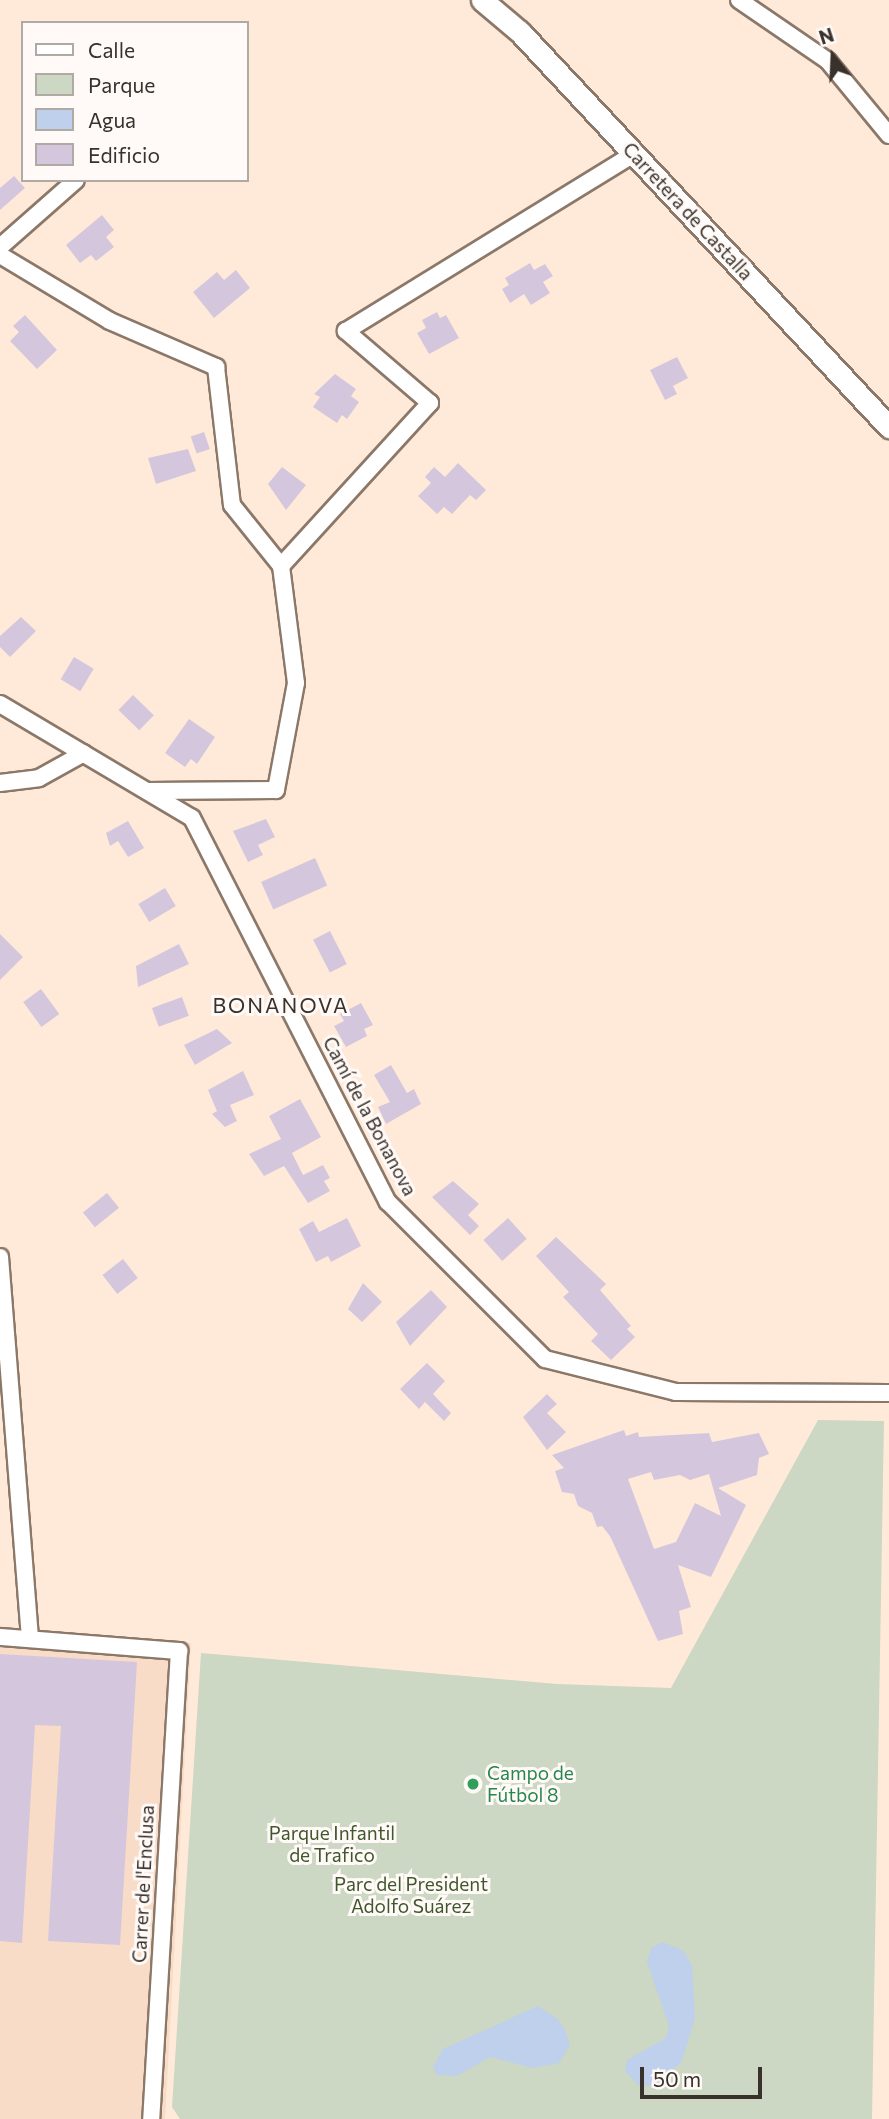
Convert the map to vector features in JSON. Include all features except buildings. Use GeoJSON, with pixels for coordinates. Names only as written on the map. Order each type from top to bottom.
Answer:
{"type":"FeatureCollection","features":[{"type":"Feature","properties":{"kind":"main road","name":"Carretera de Castalla"},"geometry":{"type":"LineString","coordinates":[[482,0],[520,32],[889,427]]}},
{"type":"Feature","properties":{"kind":"street"},"geometry":{"type":"LineString","coordinates":[[739,0],[828,61],[889,135]]}},
{"type":"Feature","properties":{"kind":"street"},"geometry":{"type":"LineString","coordinates":[[281,566],[429,403],[346,331],[635,153]]}},
{"type":"Feature","properties":{"kind":"street"},"geometry":{"type":"LineString","coordinates":[[0,247],[74,182]]}},
{"type":"Feature","properties":{"kind":"street"},"geometry":{"type":"LineString","coordinates":[[0,255],[110,321],[216,367],[232,505],[281,566],[296,683],[276,790],[144,791]]}},
{"type":"Feature","properties":{"kind":"street","name":"Camí de la Bonanova"},"geometry":{"type":"LineString","coordinates":[[0,704],[192,818],[388,1202],[545,1359],[676,1392],[889,1393]]}},
{"type":"Feature","properties":{"kind":"street"},"geometry":{"type":"LineString","coordinates":[[0,783],[39,778],[84,753]]}},
{"type":"Feature","properties":{"kind":"street"},"geometry":{"type":"LineString","coordinates":[[0,1257],[30,1637],[0,1637]]}},
{"type":"Feature","properties":{"kind":"street","name":"Carrer de l'Enclusa"},"geometry":{"type":"LineString","coordinates":[[30,1637],[179,1651],[151,2119]]}},
{"type":"Feature","properties":{"kind":"shaded area"},"geometry":{"type":"Polygon","coordinates":[[[0,1629],[191,1643],[165,2119],[0,2119],[0,1629]]]}},
{"type":"Feature","properties":{"kind":"green space","name":"Parc del President Adolfo Suárez"},"geometry":{"type":"Polygon","coordinates":[[[818,1420],[884,1421],[872,2119],[180,2119],[172,2107],[201,1653],[557,1684],[671,1688],[818,1420]]]}},
{"type":"Feature","properties":{"kind":"water"},"geometry":{"type":"Polygon","coordinates":[[[662,1942],[683,1950],[692,1965],[695,2019],[681,2063],[653,2086],[638,2085],[625,2071],[627,2060],[666,2038],[669,2026],[647,1962],[651,1948],[662,1942]]]}},
{"type":"Feature","properties":{"kind":"water"},"geometry":{"type":"Polygon","coordinates":[[[538,2006],[559,2020],[566,2032],[570,2045],[559,2063],[533,2068],[490,2057],[457,2076],[437,2075],[433,2067],[443,2049],[538,2006]]]}},
{"type":"Feature","properties":{"kind":"place","name":"Campo de Fútbol 8"},"geometry":{"type":"Point","coordinates":[473,1784]}},
{"type":"Feature","properties":{"kind":"district","name":"BONANOVA"},"geometry":{"type":"Point","coordinates":[281,1005]}},
{"type":"Feature","properties":{"kind":"park label","name":"Parque Infantil de Trafico"},"geometry":{"type":"Point","coordinates":[332,1844]}}]}
